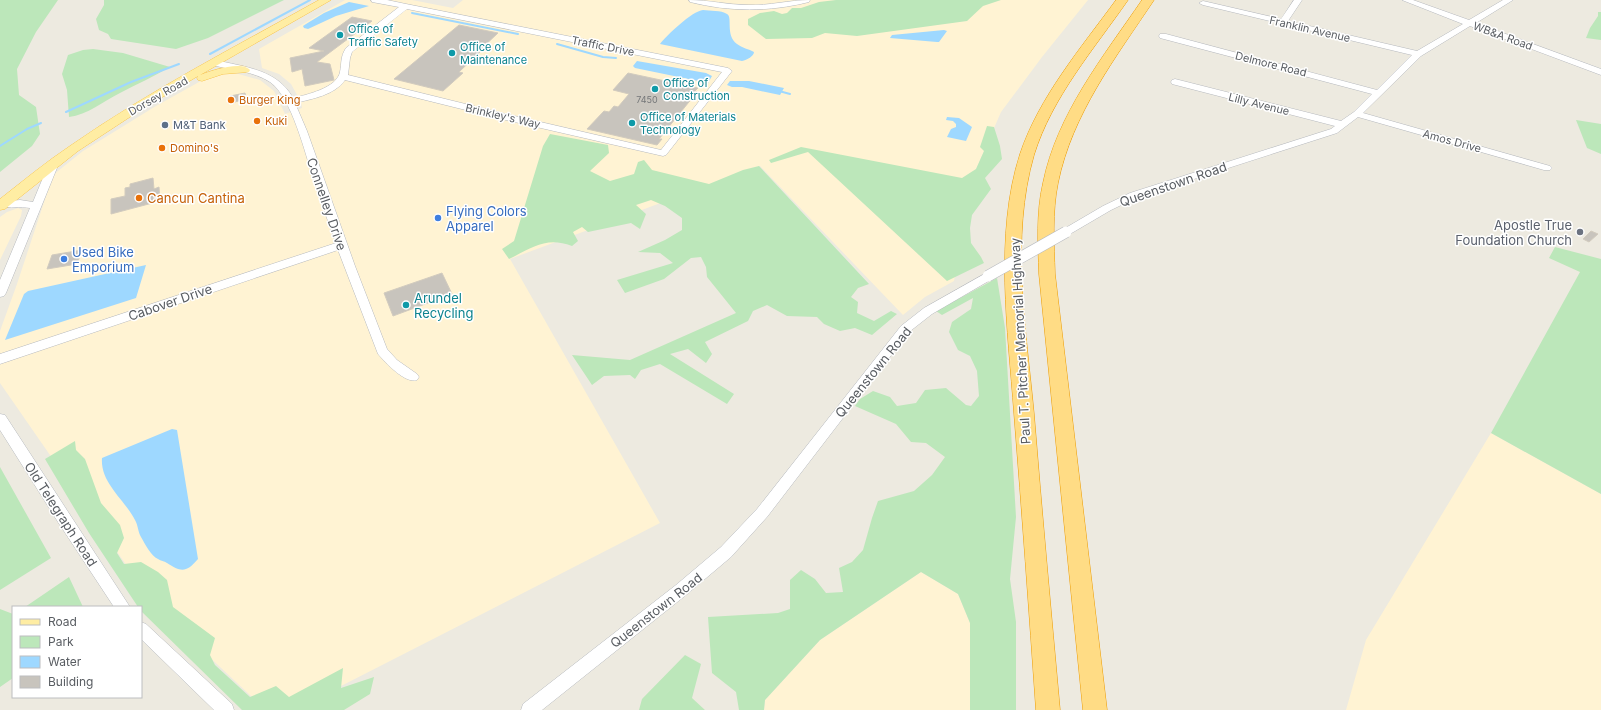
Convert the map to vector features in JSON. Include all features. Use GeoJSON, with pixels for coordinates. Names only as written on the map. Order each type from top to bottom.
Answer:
{"type":"FeatureCollection","features":[{"type":"Feature","properties":{"kind":"highway","name":"Paul T. Pitcher Memorial Highway"},"geometry":{"type":"LineString","coordinates":[[1048,710],[1014,272],[1016,204],[1029,151],[1037,130],[1049,106],[1064,82],[1122,0]]}},
{"type":"Feature","properties":{"kind":"highway"},"geometry":{"type":"LineString","coordinates":[[1094,708],[1047,274],[1046,213],[1050,183],[1056,158],[1072,119],[1089,89],[1148,0]]}},
{"type":"Feature","properties":{"kind":"highway"},"geometry":{"type":"LineString","coordinates":[[1033,527],[1038,710]]}},
{"type":"Feature","properties":{"kind":"main road","name":"Dorsey Road"},"geometry":{"type":"LineString","coordinates":[[2,205],[54,163],[99,132],[215,63],[326,0]]}},
{"type":"Feature","properties":{"kind":"main road"},"geometry":{"type":"LineString","coordinates":[[246,70],[238,64],[238,59],[265,41],[274,30]]}},
{"type":"Feature","properties":{"kind":"main road"},"geometry":{"type":"LineString","coordinates":[[152,100],[210,75],[228,70],[246,70]]}},
{"type":"Feature","properties":{"kind":"street","name":"Traffic Drive"},"geometry":{"type":"LineString","coordinates":[[375,0],[728,71],[663,153]]}},
{"type":"Feature","properties":{"kind":"street"},"geometry":{"type":"LineString","coordinates":[[693,0],[714,5],[742,8],[774,6],[806,0]]}},
{"type":"Feature","properties":{"kind":"street"},"geometry":{"type":"LineString","coordinates":[[1283,22],[1298,0]]}},
{"type":"Feature","properties":{"kind":"street","name":"WB&A Road"},"geometry":{"type":"LineString","coordinates":[[1406,0],[1601,72]]}},
{"type":"Feature","properties":{"kind":"street","name":"Queenstown Road"},"geometry":{"type":"LineString","coordinates":[[529,710],[675,595],[726,552],[762,513],[905,329],[928,311],[1107,208],[1134,195],[1334,131],[1357,114],[1418,54],[1509,0]]}},
{"type":"Feature","properties":{"kind":"street","name":"Franklin Avenue"},"geometry":{"type":"LineString","coordinates":[[1203,3],[1418,54]]}},
{"type":"Feature","properties":{"kind":"street"},"geometry":{"type":"LineString","coordinates":[[289,102],[328,89],[338,83],[344,77],[344,59],[349,50],[406,6]]}},
{"type":"Feature","properties":{"kind":"street","name":"Delmore Road"},"geometry":{"type":"LineString","coordinates":[[1163,36],[1379,93]]}},
{"type":"Feature","properties":{"kind":"street","name":"Connelley Drive"},"geometry":{"type":"LineString","coordinates":[[215,63],[265,76],[283,90],[302,133],[341,245],[382,351],[393,364],[413,377]]}},
{"type":"Feature","properties":{"kind":"street","name":"Brinkley's Way"},"geometry":{"type":"LineString","coordinates":[[344,77],[506,117],[663,153]]}},
{"type":"Feature","properties":{"kind":"street","name":"Lilly Avenue"},"geometry":{"type":"LineString","coordinates":[[1175,82],[1344,125]]}},
{"type":"Feature","properties":{"kind":"street","name":"Amos Drive"},"geometry":{"type":"LineString","coordinates":[[1357,114],[1547,168]]}},
{"type":"Feature","properties":{"kind":"street"},"geometry":{"type":"LineString","coordinates":[[0,293],[54,163]]}},
{"type":"Feature","properties":{"kind":"street"},"geometry":{"type":"LineString","coordinates":[[2,205],[20,203],[36,206]]}},
{"type":"Feature","properties":{"kind":"street","name":"Cabover Drive"},"geometry":{"type":"LineString","coordinates":[[0,359],[341,245]]}},
{"type":"Feature","properties":{"kind":"street","name":"Old Telegraph Road"},"geometry":{"type":"LineString","coordinates":[[0,419],[63,518],[122,606]]}},
{"type":"Feature","properties":{"kind":"street"},"geometry":{"type":"LineString","coordinates":[[142,630],[226,710]]}},
{"type":"Feature","properties":{"kind":"shaded area"},"geometry":{"type":"Polygon","coordinates":[[[345,0],[412,0],[453,8],[463,0],[1088,0],[1042,57],[1001,112],[975,172],[954,281],[925,297],[903,315],[760,166],[510,259],[660,523],[294,710],[266,710],[154,605],[0,383],[0,331],[53,175],[83,151],[156,106],[208,77],[219,74],[235,73],[260,80],[274,91],[285,114],[302,108],[301,102],[291,84],[279,74],[262,68],[259,49],[345,0]]]}},
{"type":"Feature","properties":{"kind":"shaded area"},"geometry":{"type":"Polygon","coordinates":[[[18,208],[22,210],[21,216],[0,260],[0,217],[7,212],[18,208]]]}},
{"type":"Feature","properties":{"kind":"shaded area"},"geometry":{"type":"Polygon","coordinates":[[[1491,433],[1601,494],[1601,710],[1346,710],[1366,640],[1491,433]]]}},
{"type":"Feature","properties":{"kind":"shaded area"},"geometry":{"type":"Polygon","coordinates":[[[921,572],[958,594],[970,623],[970,710],[764,710],[765,700],[820,640],[921,572]]]}},
{"type":"Feature","properties":{"kind":"green space"},"geometry":{"type":"Polygon","coordinates":[[[0,0],[58,0],[36,32],[17,69],[19,95],[36,107],[40,134],[32,146],[0,172],[0,0]]]}},
{"type":"Feature","properties":{"kind":"green space"},"geometry":{"type":"Polygon","coordinates":[[[104,0],[284,0],[208,38],[176,49],[111,39],[108,34],[99,30],[96,19],[104,5],[104,0]]]}},
{"type":"Feature","properties":{"kind":"green space"},"geometry":{"type":"Polygon","coordinates":[[[836,0],[1001,0],[983,6],[967,21],[857,36],[825,33],[812,38],[766,39],[748,25],[748,19],[760,13],[774,11],[782,14],[787,13],[792,8],[801,8],[819,2],[836,0]]]}},
{"type":"Feature","properties":{"kind":"green space"},"geometry":{"type":"Polygon","coordinates":[[[1598,12],[1601,12],[1601,40],[1586,38],[1590,28],[1598,16],[1598,12]]]}},
{"type":"Feature","properties":{"kind":"green space"},"geometry":{"type":"Polygon","coordinates":[[[93,49],[123,53],[170,67],[114,96],[89,111],[69,117],[67,90],[62,74],[68,55],[83,50],[93,49]]]}},
{"type":"Feature","properties":{"kind":"green space"},"geometry":{"type":"Polygon","coordinates":[[[1576,120],[1601,124],[1601,154],[1587,148],[1576,120]]]}},
{"type":"Feature","properties":{"kind":"green space"},"geometry":{"type":"Polygon","coordinates":[[[987,126],[994,127],[1000,146],[1002,159],[985,178],[991,189],[972,215],[970,228],[971,243],[984,263],[947,281],[808,152],[771,163],[769,160],[801,147],[962,178],[976,169],[984,151],[980,147],[987,126]]]}},
{"type":"Feature","properties":{"kind":"green space"},"geometry":{"type":"Polygon","coordinates":[[[550,134],[608,145],[609,153],[590,171],[610,181],[634,174],[638,162],[644,160],[652,170],[709,184],[743,170],[759,166],[869,284],[858,288],[851,297],[858,302],[857,313],[874,321],[891,311],[897,314],[872,335],[855,328],[840,331],[824,324],[817,317],[787,316],[767,305],[753,311],[748,321],[705,342],[712,354],[706,363],[688,349],[670,354],[734,394],[727,404],[660,364],[641,370],[635,379],[630,375],[604,376],[592,385],[572,355],[630,360],[736,313],[707,277],[706,267],[701,257],[691,258],[664,279],[625,293],[617,280],[673,263],[660,253],[638,252],[665,240],[682,230],[682,218],[665,206],[651,200],[636,205],[646,214],[640,229],[631,223],[588,232],[582,227],[573,232],[578,241],[572,246],[563,243],[547,243],[532,247],[509,259],[502,249],[514,241],[543,146],[550,134]]]}},
{"type":"Feature","properties":{"kind":"green space"},"geometry":{"type":"Polygon","coordinates":[[[1555,247],[1601,259],[1601,494],[1491,433],[1580,272],[1549,258],[1555,247]]]}},
{"type":"Feature","properties":{"kind":"green space"},"geometry":{"type":"Polygon","coordinates":[[[997,278],[1005,328],[1016,517],[1010,579],[1016,622],[1016,710],[970,710],[970,623],[958,594],[921,572],[820,640],[765,700],[764,710],[739,710],[736,692],[712,673],[708,617],[778,613],[790,609],[790,580],[801,570],[815,579],[826,593],[843,592],[839,568],[852,562],[863,550],[878,501],[914,491],[932,475],[945,457],[926,443],[911,442],[896,424],[855,406],[860,399],[873,391],[890,397],[897,406],[916,403],[925,390],[946,388],[966,405],[971,406],[979,396],[977,371],[970,356],[958,350],[949,332],[952,322],[971,309],[973,298],[942,315],[936,311],[997,278]]]}},
{"type":"Feature","properties":{"kind":"green space"},"geometry":{"type":"Polygon","coordinates":[[[75,441],[76,450],[85,459],[101,503],[120,525],[124,538],[117,553],[124,564],[141,562],[158,572],[167,580],[173,607],[215,638],[210,655],[215,665],[250,697],[276,686],[289,697],[343,668],[341,688],[374,677],[370,694],[344,710],[242,710],[142,612],[142,606],[137,606],[89,533],[45,459],[75,441]]]}},
{"type":"Feature","properties":{"kind":"green space"},"geometry":{"type":"Polygon","coordinates":[[[0,467],[51,558],[0,590],[0,467]]]}},
{"type":"Feature","properties":{"kind":"green space"},"geometry":{"type":"Polygon","coordinates":[[[69,577],[83,606],[26,606],[69,577]]]}},
{"type":"Feature","properties":{"kind":"green space"},"geometry":{"type":"Polygon","coordinates":[[[0,609],[12,614],[12,679],[0,687],[0,609]]]}},
{"type":"Feature","properties":{"kind":"green space"},"geometry":{"type":"Polygon","coordinates":[[[685,655],[701,664],[692,698],[705,710],[639,710],[642,699],[685,655]]]}},
{"type":"Feature","properties":{"kind":"water"},"geometry":{"type":"Polygon","coordinates":[[[349,2],[369,6],[336,16],[308,29],[304,28],[303,26],[324,13],[349,2]]]}},
{"type":"Feature","properties":{"kind":"water"},"geometry":{"type":"Polygon","coordinates":[[[698,11],[719,11],[727,14],[729,16],[730,31],[733,40],[737,44],[754,52],[753,55],[742,61],[660,44],[686,19],[698,11]]]}},
{"type":"Feature","properties":{"kind":"water"},"geometry":{"type":"Polygon","coordinates":[[[944,30],[947,31],[939,42],[890,38],[892,35],[944,30]]]}},
{"type":"Feature","properties":{"kind":"water"},"geometry":{"type":"Polygon","coordinates":[[[637,61],[706,73],[712,76],[708,83],[635,68],[633,66],[637,61]]]}},
{"type":"Feature","properties":{"kind":"water"},"geometry":{"type":"Polygon","coordinates":[[[730,81],[749,81],[784,88],[780,95],[742,87],[732,87],[727,85],[730,81]]]}},
{"type":"Feature","properties":{"kind":"water"},"geometry":{"type":"Polygon","coordinates":[[[947,117],[959,118],[972,127],[966,141],[947,137],[951,129],[956,127],[956,124],[953,121],[946,120],[947,117]]]}},
{"type":"Feature","properties":{"kind":"water"},"geometry":{"type":"Polygon","coordinates":[[[146,265],[136,298],[5,340],[24,294],[28,291],[146,265]]]}},
{"type":"Feature","properties":{"kind":"water"},"geometry":{"type":"Polygon","coordinates":[[[172,429],[177,430],[198,559],[190,567],[183,570],[159,560],[151,553],[140,535],[135,520],[109,483],[102,467],[102,458],[172,429]]]}},
{"type":"Feature","properties":{"kind":"building"},"geometry":{"type":"Polygon","coordinates":[[[352,17],[372,21],[317,62],[330,64],[334,80],[305,86],[302,69],[292,72],[290,58],[324,51],[309,48],[352,17]]]}},
{"type":"Feature","properties":{"kind":"building","name":"Office of Maintenance"},"geometry":{"type":"Polygon","coordinates":[[[459,25],[498,33],[459,72],[463,73],[443,91],[394,79],[459,25]]]}},
{"type":"Feature","properties":{"kind":"building"},"geometry":{"type":"Polygon","coordinates":[[[628,73],[698,88],[694,92],[697,92],[659,139],[662,139],[657,145],[587,129],[604,111],[609,112],[614,106],[618,107],[629,94],[613,90],[628,73]]]}},
{"type":"Feature","properties":{"kind":"building"},"geometry":{"type":"Polygon","coordinates":[[[245,93],[246,99],[231,103],[230,96],[245,93]]]}},
{"type":"Feature","properties":{"kind":"building","name":"Cancun Cantina"},"geometry":{"type":"Polygon","coordinates":[[[153,178],[154,189],[159,187],[160,201],[111,214],[111,199],[125,196],[125,188],[130,187],[130,184],[153,178]]]}},
{"type":"Feature","properties":{"kind":"building"},"geometry":{"type":"Polygon","coordinates":[[[1591,231],[1598,234],[1589,242],[1583,239],[1591,231]]]}},
{"type":"Feature","properties":{"kind":"building","name":"Used Bike Emporium"},"geometry":{"type":"Polygon","coordinates":[[[82,250],[77,264],[47,269],[52,255],[82,250]]]}},
{"type":"Feature","properties":{"kind":"building","name":"Arundel Recycling"},"geometry":{"type":"Polygon","coordinates":[[[442,273],[452,294],[393,316],[384,293],[442,273]]]}},
{"type":"Feature","properties":{"kind":"waterway"},"geometry":{"type":"LineString","coordinates":[[210,54],[310,0]]}},
{"type":"Feature","properties":{"kind":"waterway"},"geometry":{"type":"LineString","coordinates":[[412,13],[518,34]]}},
{"type":"Feature","properties":{"kind":"waterway"},"geometry":{"type":"LineString","coordinates":[[557,44],[603,57],[616,58]]}},
{"type":"Feature","properties":{"kind":"waterway"},"geometry":{"type":"LineString","coordinates":[[66,112],[131,82],[179,64]]}},
{"type":"Feature","properties":{"kind":"waterway"},"geometry":{"type":"LineString","coordinates":[[779,91],[790,94]]}},
{"type":"Feature","properties":{"kind":"waterway"},"geometry":{"type":"LineString","coordinates":[[0,146],[27,129],[41,123]]}},
{"type":"Feature","properties":{"kind":"place","name":"Office of Traffic Safety"},"geometry":{"type":"Point","coordinates":[340,35]}},
{"type":"Feature","properties":{"kind":"place","name":"Office of Maintenance"},"geometry":{"type":"Point","coordinates":[452,53]}},
{"type":"Feature","properties":{"kind":"place","name":"Office of Construction"},"geometry":{"type":"Point","coordinates":[655,89]}},
{"type":"Feature","properties":{"kind":"place","name":"Burger King"},"geometry":{"type":"Point","coordinates":[231,100]}},
{"type":"Feature","properties":{"kind":"place","name":"Kuki"},"geometry":{"type":"Point","coordinates":[257,121]}},
{"type":"Feature","properties":{"kind":"place","name":"Office of Materials Technology"},"geometry":{"type":"Point","coordinates":[632,123]}},
{"type":"Feature","properties":{"kind":"place","name":"M&T Bank"},"geometry":{"type":"Point","coordinates":[165,125]}},
{"type":"Feature","properties":{"kind":"place","name":"Domino's"},"geometry":{"type":"Point","coordinates":[162,148]}},
{"type":"Feature","properties":{"kind":"place","name":"Cancun Cantina"},"geometry":{"type":"Point","coordinates":[139,198]}},
{"type":"Feature","properties":{"kind":"place","name":"Flying Colors Apparel"},"geometry":{"type":"Point","coordinates":[438,218]}},
{"type":"Feature","properties":{"kind":"place","name":"Apostle True Foundation Church"},"geometry":{"type":"Point","coordinates":[1580,232]}},
{"type":"Feature","properties":{"kind":"place","name":"Used Bike Emporium"},"geometry":{"type":"Point","coordinates":[64,259]}},
{"type":"Feature","properties":{"kind":"place","name":"Arundel Recycling"},"geometry":{"type":"Point","coordinates":[406,305]}}]}
